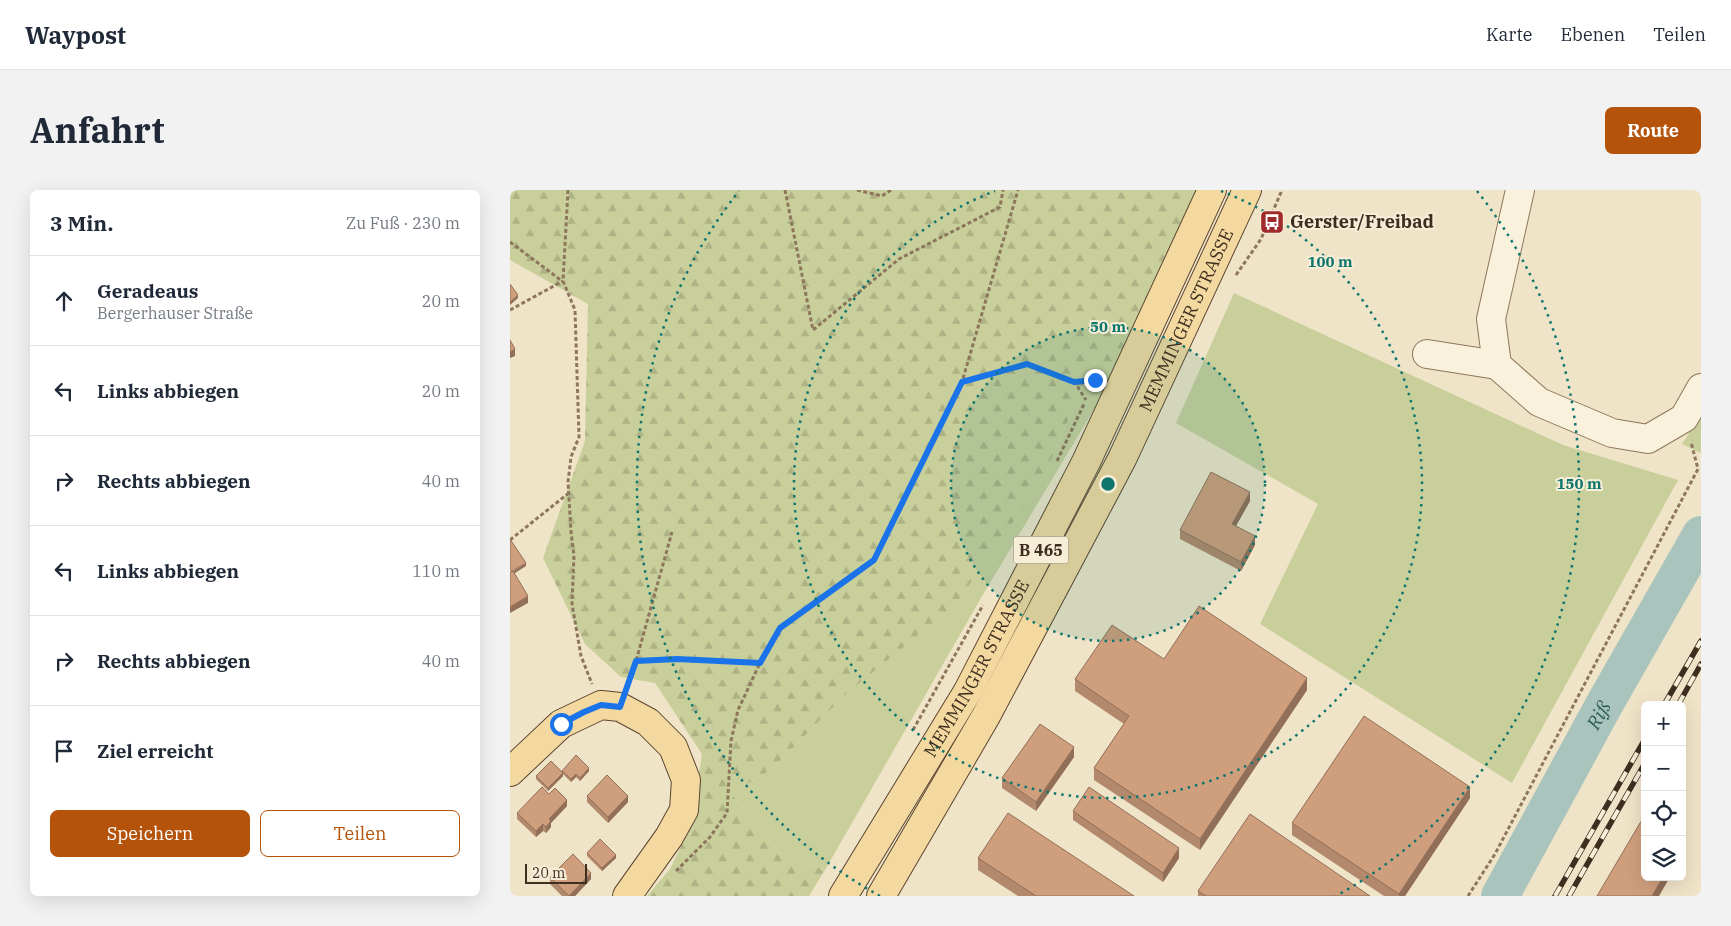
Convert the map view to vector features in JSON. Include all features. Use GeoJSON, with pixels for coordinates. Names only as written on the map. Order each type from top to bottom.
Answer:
{"type":"FeatureCollection","features":[{"type":"Feature","properties":{"kind":"main road","name":"MEMMINGER STRASSE"},"geometry":{"type":"LineString","coordinates":[[843,896],[968,691],[1086,462],[1212,190]]}},
{"type":"Feature","properties":{"kind":"main road","name":"MEMMINGER STRASSE"},"geometry":{"type":"LineString","coordinates":[[880,896],[986,716],[1122,459],[1247,190]]}},
{"type":"Feature","properties":{"kind":"main road"},"geometry":{"type":"LineString","coordinates":[[510,772],[561,724],[584,712],[610,706],[648,722],[674,747],[686,780],[684,810],[669,837],[627,896]]}},
{"type":"Feature","properties":{"kind":"lane"},"geometry":{"type":"LineString","coordinates":[[1497,364],[1491,319],[1520,190]]}},
{"type":"Feature","properties":{"kind":"lane"},"geometry":{"type":"LineString","coordinates":[[1427,354],[1497,364],[1540,402],[1612,433],[1648,439],[1684,418],[1701,388]]}},
{"type":"Feature","properties":{"kind":"path"},"geometry":{"type":"LineString","coordinates":[[568,190],[563,281],[576,310],[579,437],[571,457],[568,482],[574,555],[572,604],[581,656],[610,706],[636,661],[672,532]]}},
{"type":"Feature","properties":{"kind":"path"},"geometry":{"type":"LineString","coordinates":[[785,190],[813,330],[899,259],[1000,208],[1003,190]]}},
{"type":"Feature","properties":{"kind":"path"},"geometry":{"type":"LineString","coordinates":[[857,190],[882,196],[891,190]]}},
{"type":"Feature","properties":{"kind":"path"},"geometry":{"type":"LineString","coordinates":[[674,873],[710,837],[727,813],[731,741],[738,710],[760,663],[780,628],[874,560],[962,382],[1018,190]]}},
{"type":"Feature","properties":{"kind":"path"},"geometry":{"type":"LineString","coordinates":[[510,242],[563,281]]}},
{"type":"Feature","properties":{"kind":"path"},"geometry":{"type":"LineString","coordinates":[[510,310],[563,281]]}},
{"type":"Feature","properties":{"kind":"path"},"geometry":{"type":"LineString","coordinates":[[962,382],[1027,364],[1074,382],[1095,380]]}},
{"type":"Feature","properties":{"kind":"path"},"geometry":{"type":"LineString","coordinates":[[1092,386],[1102,373]]}},
{"type":"Feature","properties":{"kind":"path"},"geometry":{"type":"LineString","coordinates":[[1074,382],[1086,400]]}},
{"type":"Feature","properties":{"kind":"path"},"geometry":{"type":"LineString","coordinates":[[1054,468],[1089,393]]}},
{"type":"Feature","properties":{"kind":"path"},"geometry":{"type":"LineString","coordinates":[[1468,896],[1495,854],[1698,469],[1684,418]]}},
{"type":"Feature","properties":{"kind":"path"},"geometry":{"type":"LineString","coordinates":[[510,540],[570,492]]}},
{"type":"Feature","properties":{"kind":"path"},"geometry":{"type":"LineString","coordinates":[[910,737],[987,598]]}},
{"type":"Feature","properties":{"kind":"path"},"geometry":{"type":"LineString","coordinates":[[636,661],[677,659],[760,663]]}},
{"type":"Feature","properties":{"kind":"green space"},"geometry":{"type":"Polygon","coordinates":[[[510,190],[1203,190],[1105,391],[1093,362],[1043,479],[955,605],[847,693],[771,770],[731,793],[780,853],[825,870],[809,896],[647,896],[670,869],[690,828],[702,754],[655,683],[621,677],[585,644],[543,558],[585,441],[588,304],[510,260],[510,190]]]}},
{"type":"Feature","properties":{"kind":"green space"},"geometry":{"type":"Polygon","coordinates":[[[1234,293],[1563,445],[1678,480],[1512,783],[1260,624],[1318,504],[1176,423],[1234,293]]]}},
{"type":"Feature","properties":{"kind":"green space"},"geometry":{"type":"Polygon","coordinates":[[[1093,362],[1105,391],[981,598],[825,870],[780,853],[731,793],[771,770],[847,693],[1043,479],[1093,362]]]}},
{"type":"Feature","properties":{"kind":"green space"},"geometry":{"type":"Polygon","coordinates":[[[1701,415],[1701,453],[1682,444],[1701,415]]]}},
{"type":"Feature","properties":{"kind":"building"},"geometry":{"type":"Polygon","coordinates":[[[510,284],[518,295],[510,302],[510,284]]]}},
{"type":"Feature","properties":{"kind":"building"},"geometry":{"type":"Polygon","coordinates":[[[510,340],[515,349],[510,352],[510,340]]]}},
{"type":"Feature","properties":{"kind":"building"},"geometry":{"type":"Polygon","coordinates":[[[1211,472],[1250,492],[1232,524],[1255,536],[1241,562],[1180,530],[1211,472]]]}},
{"type":"Feature","properties":{"kind":"building"},"geometry":{"type":"Polygon","coordinates":[[[510,539],[526,563],[512,571],[510,569],[510,539]]]}},
{"type":"Feature","properties":{"kind":"building"},"geometry":{"type":"Polygon","coordinates":[[[513,571],[528,596],[510,607],[510,572],[513,571]]]}},
{"type":"Feature","properties":{"kind":"building"},"geometry":{"type":"Polygon","coordinates":[[[1199,606],[1307,678],[1200,839],[1094,768],[1129,716],[1075,679],[1112,625],[1164,659],[1199,606]]]}},
{"type":"Feature","properties":{"kind":"building"},"geometry":{"type":"Polygon","coordinates":[[[1364,716],[1470,787],[1399,894],[1292,823],[1364,716]]]}},
{"type":"Feature","properties":{"kind":"building"},"geometry":{"type":"Polygon","coordinates":[[[1040,724],[1074,747],[1036,802],[1002,778],[1040,724]]]}},
{"type":"Feature","properties":{"kind":"building"},"geometry":{"type":"Polygon","coordinates":[[[576,755],[589,768],[580,778],[576,774],[571,779],[562,771],[576,755]]]}},
{"type":"Feature","properties":{"kind":"building"},"geometry":{"type":"Polygon","coordinates":[[[551,761],[563,773],[548,788],[536,776],[551,761]]]}},
{"type":"Feature","properties":{"kind":"building"},"geometry":{"type":"Polygon","coordinates":[[[607,775],[628,796],[608,817],[587,796],[607,775]]]}},
{"type":"Feature","properties":{"kind":"building"},"geometry":{"type":"Polygon","coordinates":[[[542,787],[549,794],[555,788],[567,800],[549,819],[551,821],[546,827],[543,824],[536,831],[517,813],[542,787]]]}},
{"type":"Feature","properties":{"kind":"building"},"geometry":{"type":"Polygon","coordinates":[[[1089,787],[1179,848],[1163,873],[1073,811],[1089,787]]]}},
{"type":"Feature","properties":{"kind":"building"},"geometry":{"type":"Polygon","coordinates":[[[1008,813],[1134,896],[1036,896],[978,858],[1008,813]]]}},
{"type":"Feature","properties":{"kind":"building"},"geometry":{"type":"Polygon","coordinates":[[[1250,814],[1370,896],[1206,896],[1198,891],[1250,814]]]}},
{"type":"Feature","properties":{"kind":"building"},"geometry":{"type":"Polygon","coordinates":[[[1641,821],[1641,881],[1661,881],[1652,896],[1597,896],[1641,821]]]}},
{"type":"Feature","properties":{"kind":"building"},"geometry":{"type":"Polygon","coordinates":[[[600,839],[616,855],[602,868],[587,853],[600,839]]]}},
{"type":"Feature","properties":{"kind":"building"},"geometry":{"type":"Polygon","coordinates":[[[573,854],[591,873],[569,896],[550,877],[573,854]]]}},
{"type":"Feature","properties":{"kind":"waterway","name":"Riß"},"geometry":{"type":"LineString","coordinates":[[1500,896],[1604,705],[1701,535]]}},
{"type":"Feature","properties":{"kind":"railway"},"geometry":{"type":"LineString","coordinates":[[1666,701],[1701,641]]}},
{"type":"Feature","properties":{"kind":"railway"},"geometry":{"type":"LineString","coordinates":[[1680,701],[1701,664]]}},
{"type":"Feature","properties":{"kind":"railway"},"geometry":{"type":"LineString","coordinates":[[1555,896],[1641,746]]}},
{"type":"Feature","properties":{"kind":"railway"},"geometry":{"type":"LineString","coordinates":[[1569,896],[1641,770]]}},
{"type":"Feature","properties":{"kind":"place","name":"Gerster/Freibad"},"geometry":{"type":"Point","coordinates":[1272,222]}},
{"type":"Feature","properties":{"kind":"route"},"geometry":{"type":"LineString","coordinates":[[561,724],[601,705],[620,707],[636,661],[677,659],[760,663],[780,628],[874,560],[962,382],[1027,364],[1074,382],[1095,380]]}}]}
